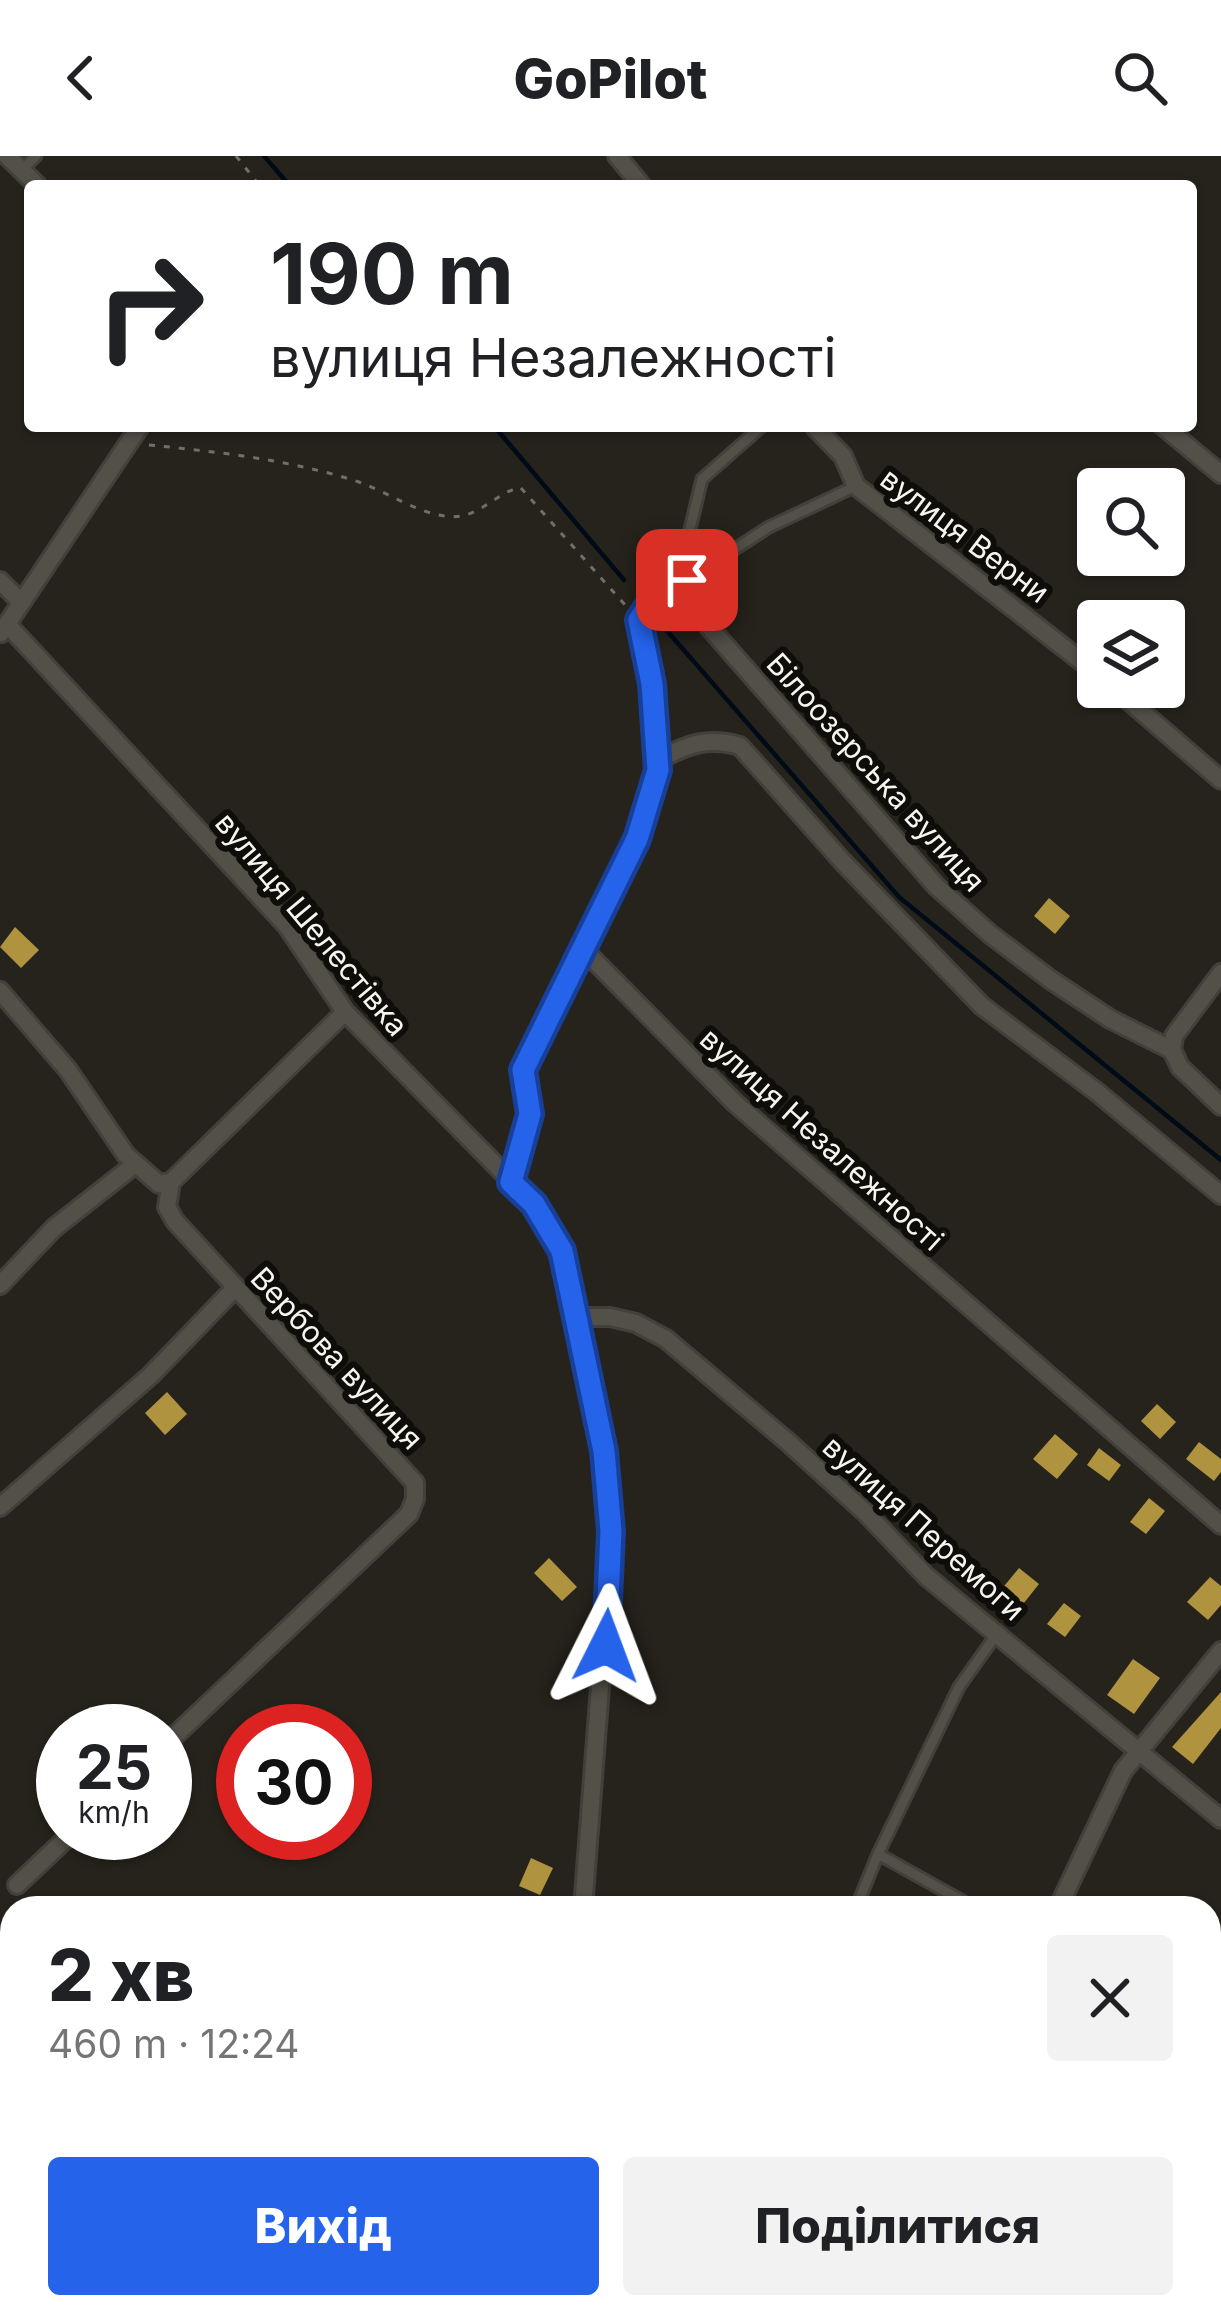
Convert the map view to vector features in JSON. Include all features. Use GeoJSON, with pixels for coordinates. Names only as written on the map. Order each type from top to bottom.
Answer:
{"type":"FeatureCollection","features":[{"type":"Feature","properties":{"kind":"street"},"geometry":{"type":"LineString","coordinates":[[8,156],[32,180]]}},
{"type":"Feature","properties":{"kind":"street"},"geometry":{"type":"LineString","coordinates":[[616,156],[637,180]]}},
{"type":"Feature","properties":{"kind":"street"},"geometry":{"type":"LineString","coordinates":[[3,629],[136,432]]}},
{"type":"Feature","properties":{"kind":"street","name":"вулиця Верни"},"geometry":{"type":"LineString","coordinates":[[820,432],[843,456],[856,486],[1077,658]]}},
{"type":"Feature","properties":{"kind":"street"},"geometry":{"type":"LineString","coordinates":[[1170,432],[1221,474]]}},
{"type":"Feature","properties":{"kind":"street"},"geometry":{"type":"LineString","coordinates":[[0,581],[21,602]]}},
{"type":"Feature","properties":{"kind":"street","name":"Білоозерська вулиця"},"geometry":{"type":"LineString","coordinates":[[665,591],[936,886],[1051,980],[1110,1019],[1172,1050],[1180,1067],[1221,1106]]}},
{"type":"Feature","properties":{"kind":"street"},"geometry":{"type":"LineString","coordinates":[[511,1182],[530,1114],[523,1070],[637,839],[659,760],[652,684],[639,620]]}},
{"type":"Feature","properties":{"kind":"street","name":"вулиця Шелестівка"},"geometry":{"type":"LineString","coordinates":[[3,629],[286,926],[345,1012],[534,1204],[562,1251],[604,1451],[611,1531],[584,1896]]}},
{"type":"Feature","properties":{"kind":"street"},"geometry":{"type":"LineString","coordinates":[[1137,708],[1221,780]]}},
{"type":"Feature","properties":{"kind":"street"},"geometry":{"type":"LineString","coordinates":[[659,760],[689,742],[740,746],[843,862],[982,1006],[1221,1195]]}},
{"type":"Feature","properties":{"kind":"street","name":"вулиця Незалежності"},"geometry":{"type":"LineString","coordinates":[[583,950],[735,1103],[1221,1525]]}},
{"type":"Feature","properties":{"kind":"street"},"geometry":{"type":"LineString","coordinates":[[1172,1050],[1174,1036],[1221,973]]}},
{"type":"Feature","properties":{"kind":"street"},"geometry":{"type":"LineString","coordinates":[[0,991],[68,1070],[134,1165],[159,1184],[171,1182],[345,1012]]}},
{"type":"Feature","properties":{"kind":"street"},"geometry":{"type":"LineString","coordinates":[[0,1285],[54,1228],[134,1165]]}},
{"type":"Feature","properties":{"kind":"street","name":"Вербова вулиця"},"geometry":{"type":"LineString","coordinates":[[171,1182],[167,1208],[406,1472],[415,1483],[416,1499],[409,1514],[192,1719]]}},
{"type":"Feature","properties":{"kind":"street"},"geometry":{"type":"LineString","coordinates":[[0,1507],[151,1375],[235,1288]]}},
{"type":"Feature","properties":{"kind":"street","name":"вулиця Перемоги"},"geometry":{"type":"LineString","coordinates":[[573,1317],[636,1323],[666,1339],[865,1512],[926,1576],[1221,1819]]}},
{"type":"Feature","properties":{"kind":"street"},"geometry":{"type":"LineString","coordinates":[[1063,1896],[1112,1790],[1221,1651]]}},
{"type":"Feature","properties":{"kind":"street"},"geometry":{"type":"LineString","coordinates":[[17,1885],[43,1860]]}},
{"type":"Feature","properties":{"kind":"lane"},"geometry":{"type":"LineString","coordinates":[[22,170],[36,156]]}},
{"type":"Feature","properties":{"kind":"lane"},"geometry":{"type":"LineString","coordinates":[[639,620],[665,591],[685,550],[702,479],[755,432]]}},
{"type":"Feature","properties":{"kind":"lane"},"geometry":{"type":"LineString","coordinates":[[665,591],[769,527],[856,486]]}},
{"type":"Feature","properties":{"kind":"lane"},"geometry":{"type":"LineString","coordinates":[[861,1896],[959,1687],[998,1633]]}},
{"type":"Feature","properties":{"kind":"lane"},"geometry":{"type":"LineString","coordinates":[[878,1854],[953,1896]]}},
{"type":"Feature","properties":{"kind":"path"},"geometry":{"type":"LineString","coordinates":[[236,156],[255,180]]}},
{"type":"Feature","properties":{"kind":"path"},"geometry":{"type":"LineString","coordinates":[[123,452],[147,445],[276,463],[358,482],[446,517],[476,514],[508,490],[520,487],[639,620]]}},
{"type":"Feature","properties":{"kind":"building"},"geometry":{"type":"Polygon","coordinates":[[[1049,898],[1070,916],[1055,934],[1034,916],[1049,898]]]}},
{"type":"Feature","properties":{"kind":"building"},"geometry":{"type":"Polygon","coordinates":[[[15,927],[39,950],[21,968],[0,947],[15,927]]]}},
{"type":"Feature","properties":{"kind":"building"},"geometry":{"type":"Polygon","coordinates":[[[167,1392],[187,1414],[165,1435],[145,1413],[167,1392]]]}},
{"type":"Feature","properties":{"kind":"building"},"geometry":{"type":"Polygon","coordinates":[[[1157,1404],[1176,1422],[1160,1439],[1141,1421],[1157,1404]]]}},
{"type":"Feature","properties":{"kind":"building"},"geometry":{"type":"Polygon","coordinates":[[[1055,1434],[1078,1454],[1057,1479],[1033,1459],[1055,1434]]]}},
{"type":"Feature","properties":{"kind":"building"},"geometry":{"type":"Polygon","coordinates":[[[1199,1442],[1221,1459],[1221,1472],[1214,1481],[1186,1459],[1199,1442]]]}},
{"type":"Feature","properties":{"kind":"building"},"geometry":{"type":"Polygon","coordinates":[[[1099,1448],[1121,1465],[1109,1481],[1087,1465],[1099,1448]]]}},
{"type":"Feature","properties":{"kind":"building"},"geometry":{"type":"Polygon","coordinates":[[[1149,1498],[1165,1511],[1146,1534],[1130,1522],[1149,1498]]]}},
{"type":"Feature","properties":{"kind":"building"},"geometry":{"type":"Polygon","coordinates":[[[549,1558],[577,1587],[562,1601],[534,1573],[549,1558]]]}},
{"type":"Feature","properties":{"kind":"building"},"geometry":{"type":"Polygon","coordinates":[[[1019,1568],[1039,1584],[1020,1608],[1000,1591],[1019,1568]]]}},
{"type":"Feature","properties":{"kind":"building"},"geometry":{"type":"Polygon","coordinates":[[[1210,1577],[1221,1586],[1221,1605],[1208,1620],[1187,1602],[1210,1577]]]}},
{"type":"Feature","properties":{"kind":"building"},"geometry":{"type":"Polygon","coordinates":[[[1064,1603],[1081,1616],[1065,1637],[1047,1624],[1064,1603]]]}},
{"type":"Feature","properties":{"kind":"building"},"geometry":{"type":"Polygon","coordinates":[[[1133,1659],[1160,1678],[1134,1714],[1107,1695],[1133,1659]]]}},
{"type":"Feature","properties":{"kind":"building"},"geometry":{"type":"Polygon","coordinates":[[[1221,1692],[1221,1728],[1193,1764],[1172,1747],[1221,1692]]]}},
{"type":"Feature","properties":{"kind":"building"},"geometry":{"type":"Polygon","coordinates":[[[531,1858],[553,1868],[540,1895],[519,1886],[531,1858]]]}},
{"type":"Feature","properties":{"kind":"waterway"},"geometry":{"type":"LineString","coordinates":[[264,156],[285,180]]}},
{"type":"Feature","properties":{"kind":"waterway"},"geometry":{"type":"LineString","coordinates":[[499,432],[624,580]]}},
{"type":"Feature","properties":{"kind":"waterway"},"geometry":{"type":"LineString","coordinates":[[655,617],[899,897],[1221,1160]]}},
{"type":"Feature","properties":{"kind":"route"},"geometry":{"type":"LineString","coordinates":[[606,1646],[611,1531],[604,1451],[562,1251],[534,1204],[511,1182],[530,1114],[523,1070],[637,839],[658,770],[652,684],[639,620],[656,595],[687,580]]}}]}
